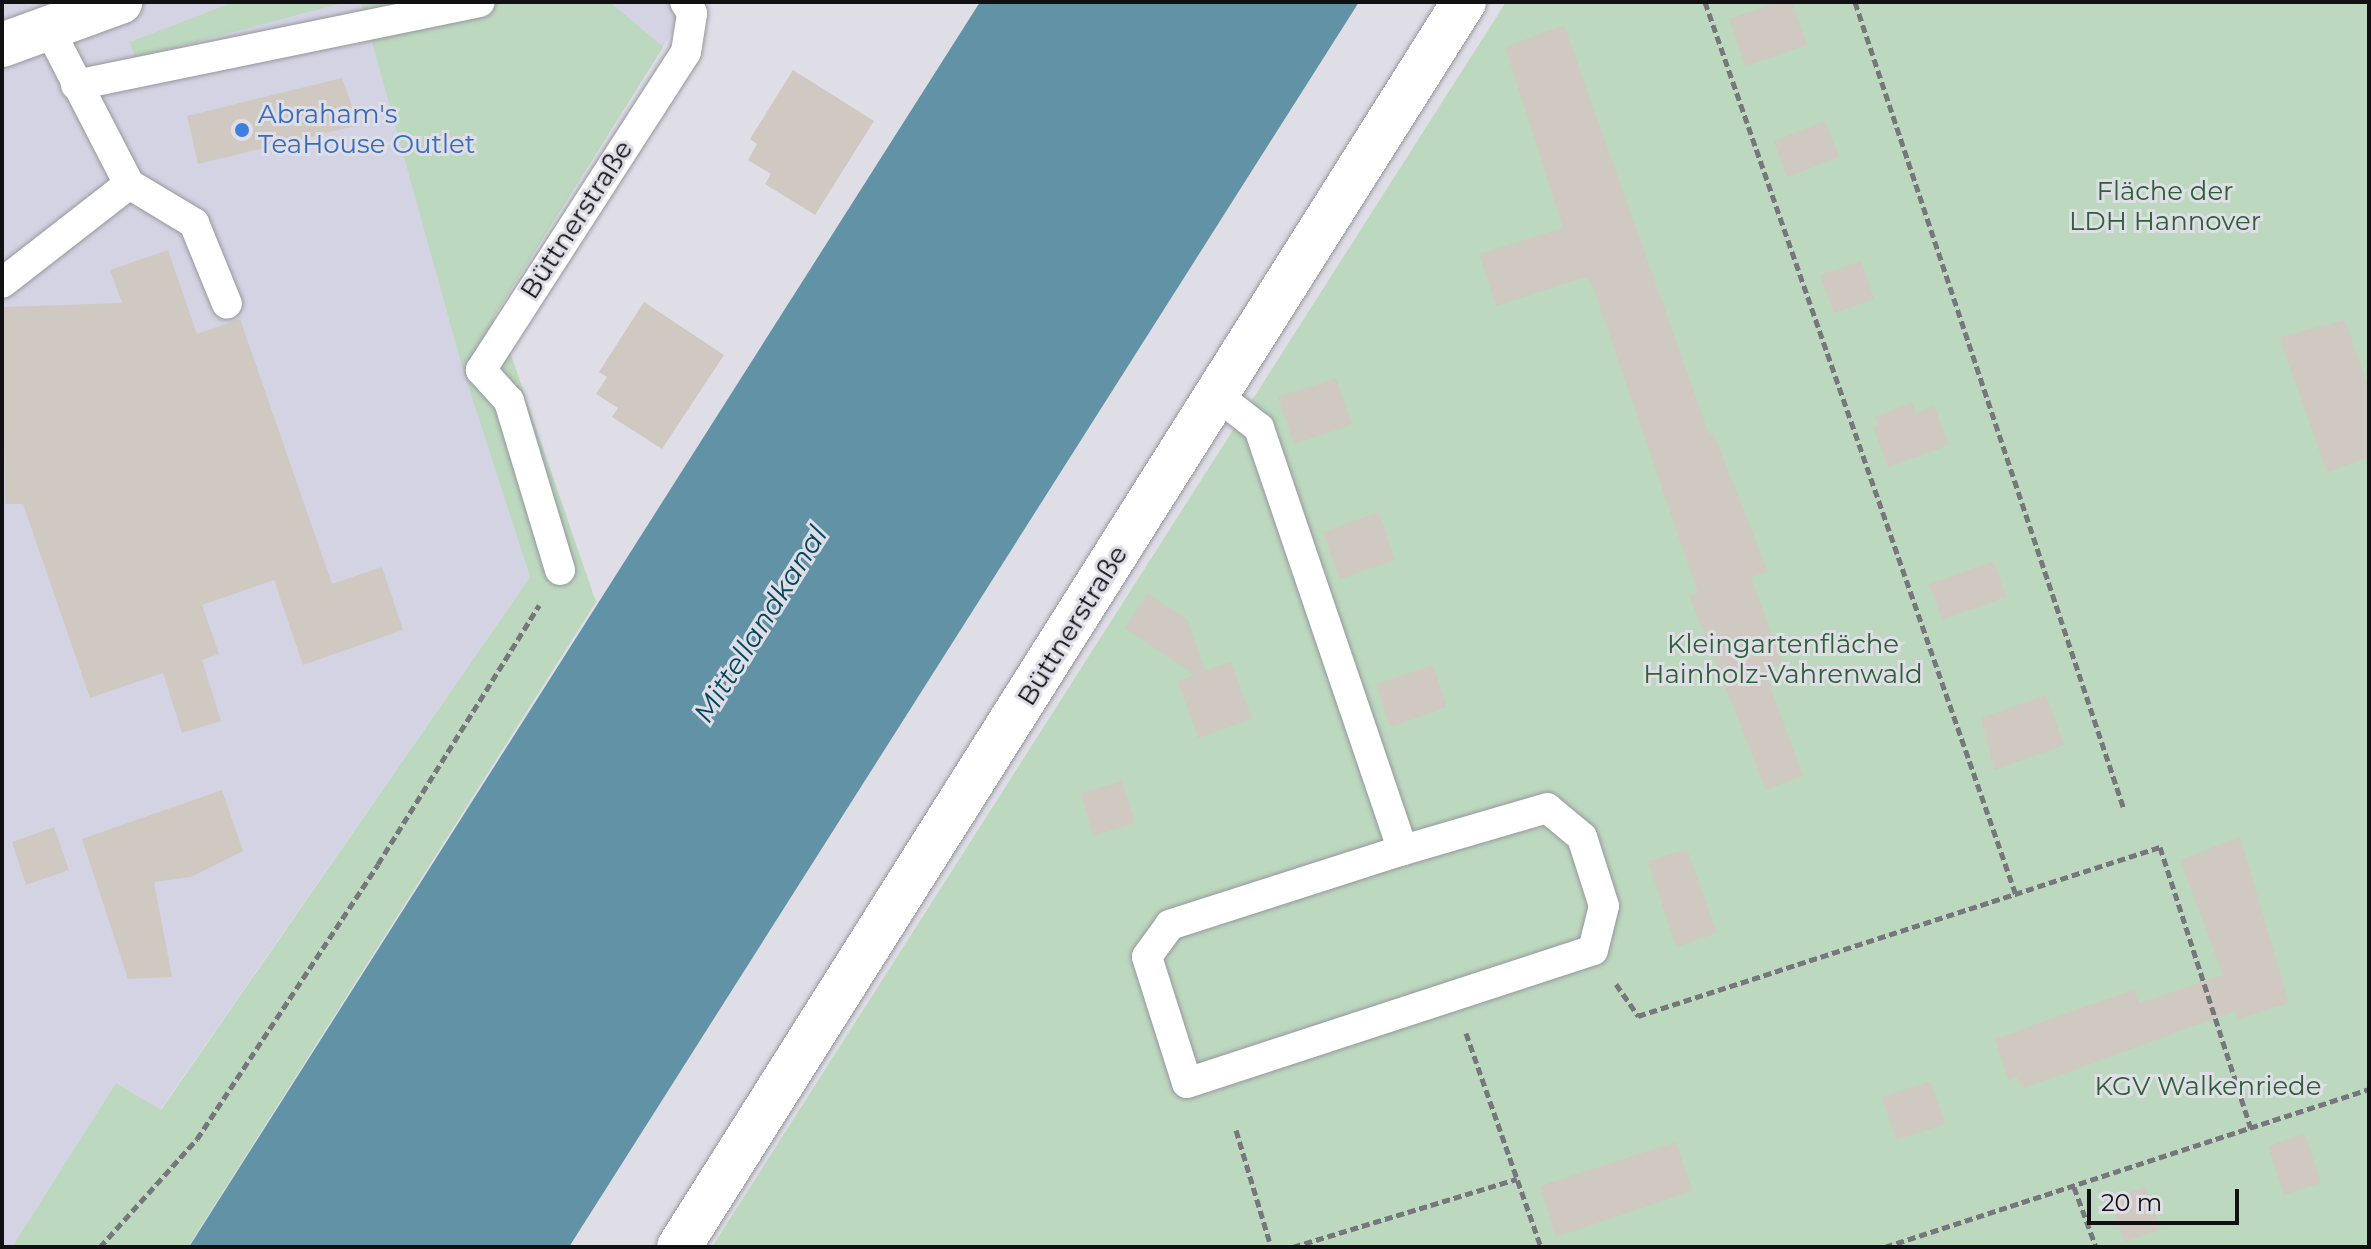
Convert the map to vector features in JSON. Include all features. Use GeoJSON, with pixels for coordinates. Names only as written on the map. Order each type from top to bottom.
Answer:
{"type":"FeatureCollection","features":[{"type":"Feature","properties":{"kind":"street"},"geometry":{"type":"LineString","coordinates":[[2,45],[120,2]]}},
{"type":"Feature","properties":{"kind":"street","name":"Büttnerstraße"},"geometry":{"type":"LineString","coordinates":[[679,1247],[1464,2]]}},
{"type":"Feature","properties":{"kind":"lane"},"geometry":{"type":"LineString","coordinates":[[76,85],[480,2]]}},
{"type":"Feature","properties":{"kind":"lane","name":"Büttnerstraße"},"geometry":{"type":"LineString","coordinates":[[560,570],[509,401],[481,370],[686,52],[692,13],[685,2]]}},
{"type":"Feature","properties":{"kind":"lane"},"geometry":{"type":"LineString","coordinates":[[49,29],[129,184],[194,223],[227,304]]}},
{"type":"Feature","properties":{"kind":"lane"},"geometry":{"type":"LineString","coordinates":[[2,283],[129,184]]}},
{"type":"Feature","properties":{"kind":"lane"},"geometry":{"type":"LineString","coordinates":[[1218,396],[1259,428],[1403,850]]}},
{"type":"Feature","properties":{"kind":"lane"},"geometry":{"type":"LineString","coordinates":[[1547,808],[1582,837],[1604,906],[1593,950],[1187,1083],[1147,957],[1170,925],[1403,850],[1547,808]]}},
{"type":"Feature","properties":{"kind":"path"},"geometry":{"type":"LineString","coordinates":[[1705,2],[2016,895]]}},
{"type":"Feature","properties":{"kind":"path"},"geometry":{"type":"LineString","coordinates":[[1855,2],[2124,809]]}},
{"type":"Feature","properties":{"kind":"path"},"geometry":{"type":"LineString","coordinates":[[100,1247],[197,1139],[378,864],[560,570]]}},
{"type":"Feature","properties":{"kind":"path"},"geometry":{"type":"LineString","coordinates":[[1593,950],[1638,1016],[2160,847],[2251,1128]]}},
{"type":"Feature","properties":{"kind":"path"},"geometry":{"type":"LineString","coordinates":[[1453,996],[1541,1247]]}},
{"type":"Feature","properties":{"kind":"path"},"geometry":{"type":"LineString","coordinates":[[1885,1247],[2369,1089]]}},
{"type":"Feature","properties":{"kind":"path"},"geometry":{"type":"LineString","coordinates":[[1236,1130],[1271,1247]]}},
{"type":"Feature","properties":{"kind":"path"},"geometry":{"type":"LineString","coordinates":[[1293,1247],[1517,1179]]}},
{"type":"Feature","properties":{"kind":"path"},"geometry":{"type":"LineString","coordinates":[[2074,1187],[2096,1247]]}},
{"type":"Feature","properties":{"kind":"shaded area"},"geometry":{"type":"Polygon","coordinates":[[[2,2],[691,2],[463,366],[530,577],[160,1110],[116,1083],[12,1247],[2,1247],[2,2]]]}},
{"type":"Feature","properties":{"kind":"green space"},"geometry":{"type":"Polygon","coordinates":[[[234,2],[346,2],[135,58],[130,42],[234,2]]]}},
{"type":"Feature","properties":{"kind":"green space"},"geometry":{"type":"Polygon","coordinates":[[[361,2],[610,2],[663,47],[493,318],[510,352],[596,602],[188,1247],[12,1247],[116,1083],[161,1110],[530,577],[462,366],[361,2]]]}},
{"type":"Feature","properties":{"kind":"green space","name":"Kleingartenfläche Hainholz-Vahrenwald"},"geometry":{"type":"Polygon","coordinates":[[[1506,2],[2369,2],[2369,1247],[712,1247],[1506,2]]]}},
{"type":"Feature","properties":{"kind":"water","name":"Mittellandkanal"},"geometry":{"type":"Polygon","coordinates":[[[980,2],[1359,2],[569,1247],[189,1247],[980,2]]]}},
{"type":"Feature","properties":{"kind":"building"},"geometry":{"type":"Polygon","coordinates":[[[1779,2],[1792,2],[1807,45],[1745,66],[1729,19],[1779,2]]]}},
{"type":"Feature","properties":{"kind":"building"},"geometry":{"type":"Polygon","coordinates":[[[1564,25],[1709,434],[1713,432],[1768,572],[1751,577],[1782,663],[1764,670],[1803,776],[1766,790],[1689,595],[1698,593],[1593,287],[1586,277],[1496,306],[1479,254],[1563,228],[1505,47],[1564,25]]]}},
{"type":"Feature","properties":{"kind":"building"},"geometry":{"type":"Polygon","coordinates":[[[793,70],[874,121],[815,215],[765,184],[771,174],[748,160],[757,144],[750,139],[793,70]]]}},
{"type":"Feature","properties":{"kind":"building"},"geometry":{"type":"Polygon","coordinates":[[[342,78],[359,125],[198,164],[187,116],[342,78]]]}},
{"type":"Feature","properties":{"kind":"building"},"geometry":{"type":"Polygon","coordinates":[[[1825,121],[1839,157],[1787,177],[1774,141],[1825,121]]]}},
{"type":"Feature","properties":{"kind":"building"},"geometry":{"type":"Polygon","coordinates":[[[168,250],[197,334],[240,319],[332,584],[382,567],[403,630],[303,665],[274,580],[202,605],[219,654],[202,660],[221,721],[182,733],[163,673],[90,698],[23,504],[5,504],[2,307],[122,303],[110,270],[168,250]]]}},
{"type":"Feature","properties":{"kind":"building"},"geometry":{"type":"Polygon","coordinates":[[[1861,261],[1874,299],[1834,313],[1820,275],[1861,261]]]}},
{"type":"Feature","properties":{"kind":"building"},"geometry":{"type":"Polygon","coordinates":[[[644,302],[724,355],[662,449],[612,417],[618,408],[596,394],[607,377],[599,372],[644,302]]]}},
{"type":"Feature","properties":{"kind":"building"},"geometry":{"type":"Polygon","coordinates":[[[2345,320],[2369,390],[2369,457],[2327,472],[2279,337],[2345,320]]]}},
{"type":"Feature","properties":{"kind":"building"},"geometry":{"type":"Polygon","coordinates":[[[1336,378],[1352,425],[1294,444],[1278,397],[1336,378]]]}},
{"type":"Feature","properties":{"kind":"building"},"geometry":{"type":"Polygon","coordinates":[[[1912,402],[1916,413],[1934,406],[1949,445],[1888,467],[1873,427],[1878,425],[1875,417],[1912,402]]]}},
{"type":"Feature","properties":{"kind":"building"},"geometry":{"type":"Polygon","coordinates":[[[1379,512],[1395,560],[1340,579],[1323,532],[1379,512]]]}},
{"type":"Feature","properties":{"kind":"building"},"geometry":{"type":"Polygon","coordinates":[[[1994,561],[2006,597],[1942,620],[1929,584],[1994,561]]]}},
{"type":"Feature","properties":{"kind":"building"},"geometry":{"type":"Polygon","coordinates":[[[1147,593],[1188,620],[1205,671],[1231,662],[1252,719],[1198,738],[1178,681],[1195,675],[1125,628],[1147,593]]]}},
{"type":"Feature","properties":{"kind":"building"},"geometry":{"type":"Polygon","coordinates":[[[1433,665],[1447,707],[1390,727],[1376,684],[1433,665]]]}},
{"type":"Feature","properties":{"kind":"building"},"geometry":{"type":"Polygon","coordinates":[[[2046,695],[2064,745],[1994,770],[1981,718],[2046,695]]]}},
{"type":"Feature","properties":{"kind":"building"},"geometry":{"type":"Polygon","coordinates":[[[1122,781],[1135,823],[1093,836],[1081,793],[1122,781]]]}},
{"type":"Feature","properties":{"kind":"building"},"geometry":{"type":"Polygon","coordinates":[[[222,790],[243,851],[191,877],[154,882],[172,977],[128,979],[82,839],[222,790]]]}},
{"type":"Feature","properties":{"kind":"building"},"geometry":{"type":"Polygon","coordinates":[[[54,827],[69,870],[26,885],[12,842],[54,827]]]}},
{"type":"Feature","properties":{"kind":"building"},"geometry":{"type":"Polygon","coordinates":[[[2240,837],[2289,1003],[2237,1020],[2235,1011],[2022,1089],[2017,1077],[2008,1080],[1995,1039],[2135,989],[2139,1003],[2223,975],[2180,860],[2240,837]]]}},
{"type":"Feature","properties":{"kind":"building"},"geometry":{"type":"Polygon","coordinates":[[[1687,849],[1717,933],[1676,947],[1648,861],[1687,849]]]}},
{"type":"Feature","properties":{"kind":"building"},"geometry":{"type":"Polygon","coordinates":[[[1931,1081],[1945,1124],[1896,1140],[1882,1097],[1931,1081]]]}},
{"type":"Feature","properties":{"kind":"building"},"geometry":{"type":"Polygon","coordinates":[[[2305,1134],[2321,1183],[2284,1195],[2268,1146],[2305,1134]]]}},
{"type":"Feature","properties":{"kind":"building"},"geometry":{"type":"Polygon","coordinates":[[[1676,1142],[1692,1191],[1556,1237],[1540,1186],[1676,1142]]]}},
{"type":"Feature","properties":{"kind":"building"},"geometry":{"type":"Polygon","coordinates":[[[2145,1187],[2161,1229],[2125,1242],[2109,1200],[2145,1187]]]}},
{"type":"Feature","properties":{"kind":"place","name":"Abraham's TeaHouse Outlet"},"geometry":{"type":"Point","coordinates":[242,130]}},
{"type":"Feature","properties":{"kind":"park label","name":"Fläche der LDH Hannover"},"geometry":{"type":"Point","coordinates":[2165,207]}},
{"type":"Feature","properties":{"kind":"park label","name":"KGV Walkenriede"},"geometry":{"type":"Point","coordinates":[2208,1087]}}]}
